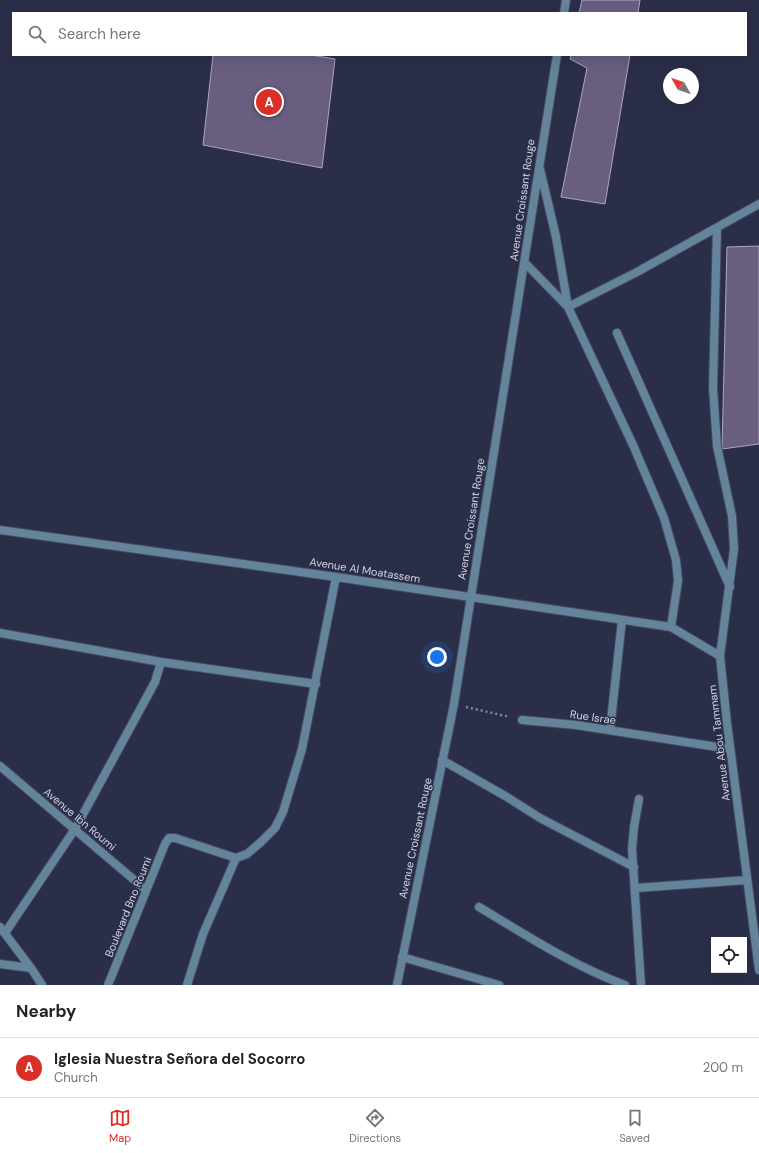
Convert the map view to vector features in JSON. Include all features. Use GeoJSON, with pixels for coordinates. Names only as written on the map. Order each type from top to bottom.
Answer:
{"type":"FeatureCollection","features":[{"type":"Feature","properties":{"kind":"street"},"geometry":{"type":"LineString","coordinates":[[564,12],[566,0]]}},
{"type":"Feature","properties":{"kind":"street","name":"Avenue Croissant Rouge"},"geometry":{"type":"LineString","coordinates":[[397,985],[454,704],[556,56]]}},
{"type":"Feature","properties":{"kind":"street"},"geometry":{"type":"LineString","coordinates":[[538,163],[556,237],[568,307],[633,444],[664,518],[676,560],[678,581],[671,627]]}},
{"type":"Feature","properties":{"kind":"street"},"geometry":{"type":"LineString","coordinates":[[568,307],[759,204]]}},
{"type":"Feature","properties":{"kind":"street","name":"Avenue Abou Tammam"},"geometry":{"type":"LineString","coordinates":[[717,228],[713,388],[717,446],[732,516],[734,549],[720,656],[730,749],[759,970]]}},
{"type":"Feature","properties":{"kind":"street"},"geometry":{"type":"LineString","coordinates":[[524,263],[568,307]]}},
{"type":"Feature","properties":{"kind":"street"},"geometry":{"type":"LineString","coordinates":[[617,333],[730,586]]}},
{"type":"Feature","properties":{"kind":"street","name":"Avenue Al Moatassem"},"geometry":{"type":"LineString","coordinates":[[0,530],[336,577],[671,627],[720,656]]}},
{"type":"Feature","properties":{"kind":"street"},"geometry":{"type":"LineString","coordinates":[[187,985],[203,934],[236,858],[247,854],[275,828],[282,812],[302,749],[336,577]]}},
{"type":"Feature","properties":{"kind":"street"},"geometry":{"type":"LineString","coordinates":[[610,730],[622,620]]}},
{"type":"Feature","properties":{"kind":"street"},"geometry":{"type":"LineString","coordinates":[[0,632],[161,662],[316,684]]}},
{"type":"Feature","properties":{"kind":"street"},"geometry":{"type":"LineString","coordinates":[[42,985],[2,930],[74,829],[155,682],[161,662]]}},
{"type":"Feature","properties":{"kind":"street","name":"Rue Israe"},"geometry":{"type":"LineString","coordinates":[[522,720],[610,730],[730,749]]}},
{"type":"Feature","properties":{"kind":"street"},"geometry":{"type":"LineString","coordinates":[[442,760],[507,796],[540,818],[634,867]]}},
{"type":"Feature","properties":{"kind":"street","name":"Avenue Ibn Roumi"},"geometry":{"type":"LineString","coordinates":[[0,766],[146,890]]}},
{"type":"Feature","properties":{"kind":"street"},"geometry":{"type":"LineString","coordinates":[[639,799],[632,849],[636,888],[641,985]]}},
{"type":"Feature","properties":{"kind":"street","name":"Boulevard Bno Roumi"},"geometry":{"type":"LineString","coordinates":[[108,985],[165,844],[169,838],[175,838],[236,858]]}},
{"type":"Feature","properties":{"kind":"street"},"geometry":{"type":"LineString","coordinates":[[636,888],[747,880]]}},
{"type":"Feature","properties":{"kind":"street"},"geometry":{"type":"LineString","coordinates":[[480,907],[598,976],[625,985]]}},
{"type":"Feature","properties":{"kind":"street"},"geometry":{"type":"LineString","coordinates":[[402,957],[499,985]]}},
{"type":"Feature","properties":{"kind":"street"},"geometry":{"type":"LineString","coordinates":[[0,964],[31,968]]}},
{"type":"Feature","properties":{"kind":"path"},"geometry":{"type":"LineString","coordinates":[[454,704],[522,720]]}},
{"type":"Feature","properties":{"kind":"building"},"geometry":{"type":"Polygon","coordinates":[[[582,0],[640,0],[638,12],[579,12],[582,0]]]}},
{"type":"Feature","properties":{"kind":"building"},"geometry":{"type":"Polygon","coordinates":[[[213,56],[317,56],[335,59],[322,168],[203,145],[213,56]]]}},
{"type":"Feature","properties":{"kind":"building"},"geometry":{"type":"Polygon","coordinates":[[[571,56],[630,56],[605,204],[561,197],[587,68],[570,59],[571,56]]]}},
{"type":"Feature","properties":{"kind":"building"},"geometry":{"type":"Polygon","coordinates":[[[759,246],[759,444],[722,449],[727,247],[759,246]]]}},
{"type":"Feature","properties":{"kind":"place","name":"Iglesia Nuestra Señora del Socorro"},"geometry":{"type":"Point","coordinates":[269,102]}}]}
